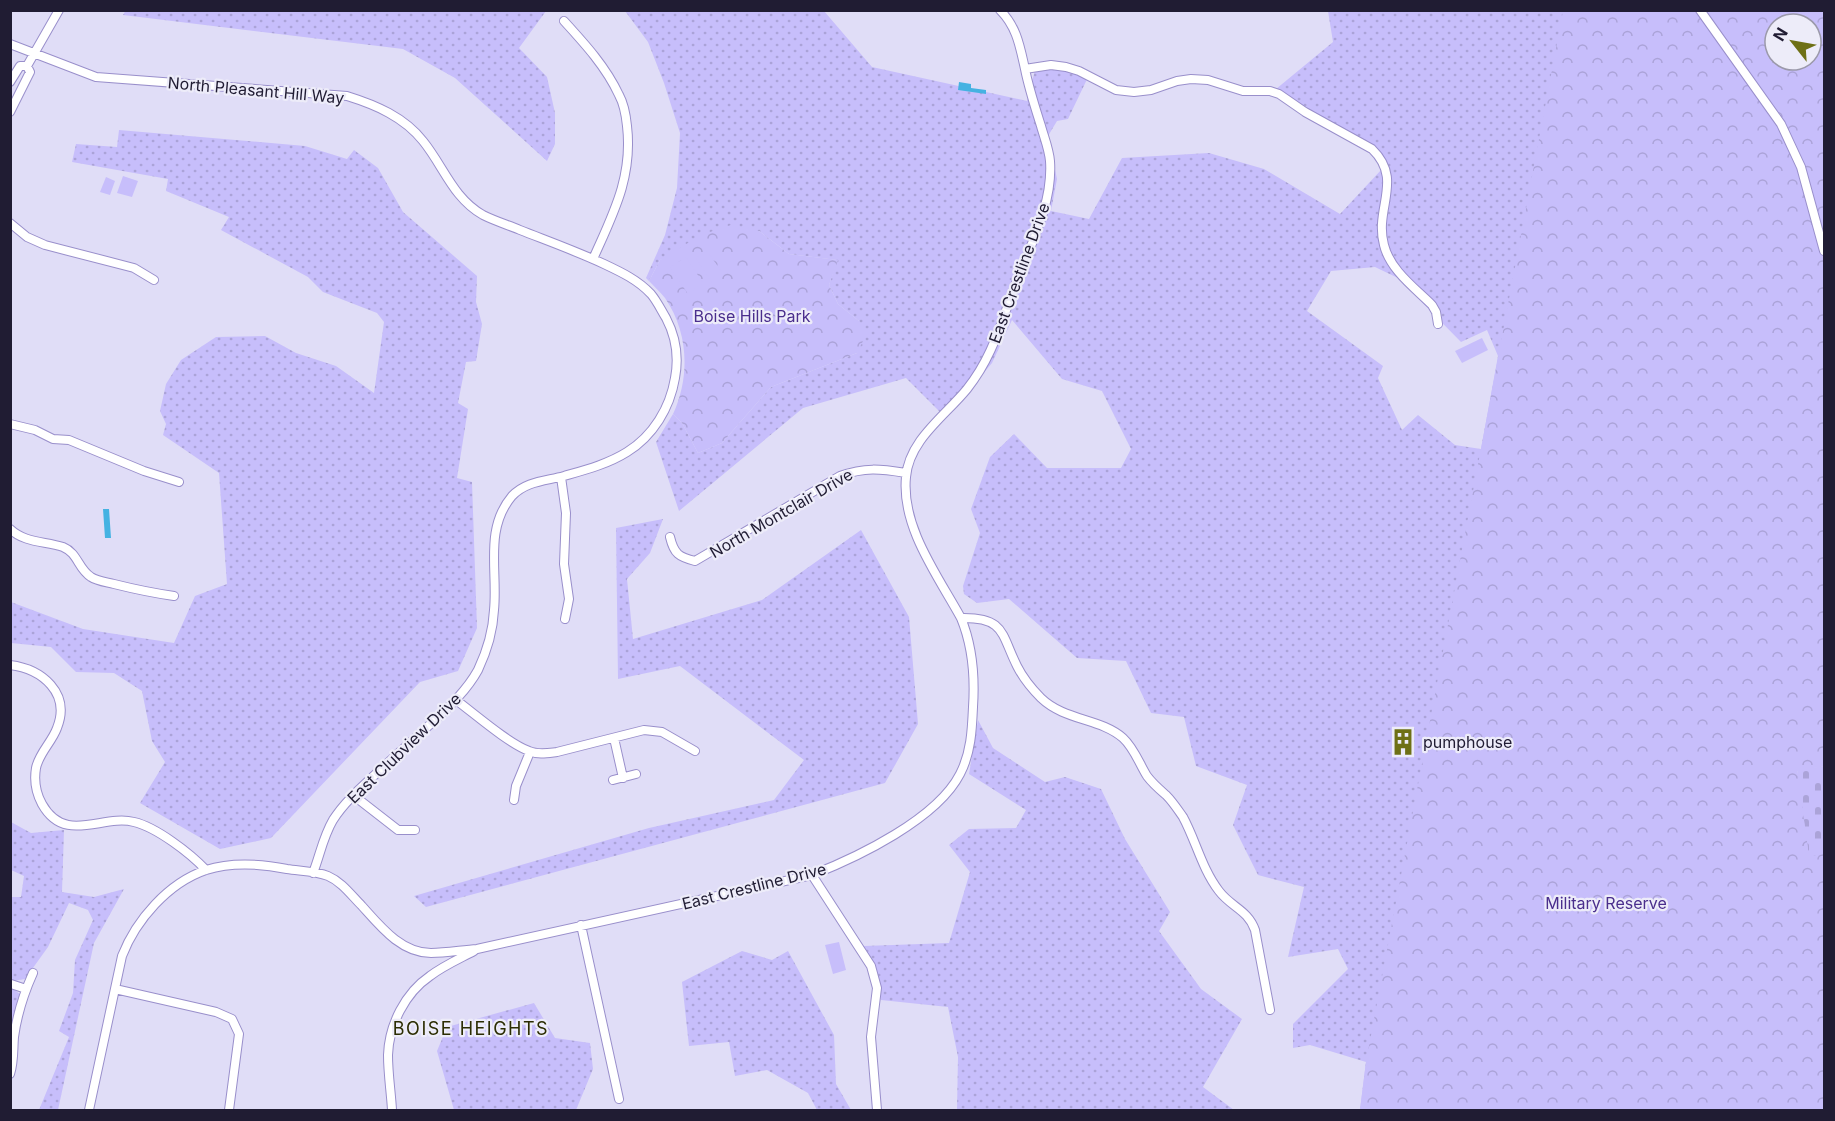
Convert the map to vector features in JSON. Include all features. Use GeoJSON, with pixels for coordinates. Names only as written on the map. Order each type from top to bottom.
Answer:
{"type":"FeatureCollection","features":[{"type":"Feature","properties":{"kind":"street"},"geometry":{"type":"LineString","coordinates":[[27,66],[59,10]]}},
{"type":"Feature","properties":{"kind":"street","name":"East Crestline Drive"},"geometry":{"type":"LineString","coordinates":[[477,949],[812,875],[849,860],[921,818],[943,798],[960,775],[969,752],[972,729],[974,691],[972,657],[962,618],[916,535],[908,512],[905,489],[909,461],[917,446],[967,388],[990,352],[1004,321],[1041,216],[1050,178],[1050,158],[1018,37],[1012,23],[1000,10]]}},
{"type":"Feature","properties":{"kind":"street"},"geometry":{"type":"LineString","coordinates":[[1700,10],[1781,124],[1801,167],[1824,251]]}},
{"type":"Feature","properties":{"kind":"street"},"geometry":{"type":"LineString","coordinates":[[564,21],[591,51],[621,97],[629,141],[623,188],[593,259]]}},
{"type":"Feature","properties":{"kind":"street","name":"North Pleasant Hill Way"},"geometry":{"type":"LineString","coordinates":[[10,44],[96,77],[346,96],[365,102],[388,111],[407,124],[423,141],[455,191],[467,205],[484,215],[593,259]]}},
{"type":"Feature","properties":{"kind":"street"},"geometry":{"type":"LineString","coordinates":[[1025,69],[1051,65],[1066,67],[1116,90],[1134,92],[1151,90],[1191,79],[1208,80],[1243,91],[1270,91],[1280,94],[1305,112],[1372,149],[1385,165],[1388,176],[1382,229],[1389,258],[1396,269],[1432,305],[1438,324]]}},
{"type":"Feature","properties":{"kind":"street"},"geometry":{"type":"LineString","coordinates":[[10,82],[20,66],[27,66]]}},
{"type":"Feature","properties":{"kind":"street"},"geometry":{"type":"LineString","coordinates":[[10,111],[30,72],[27,66]]}},
{"type":"Feature","properties":{"kind":"street"},"geometry":{"type":"LineString","coordinates":[[10,223],[27,237],[45,245],[134,268],[154,280]]}},
{"type":"Feature","properties":{"kind":"street","name":"East Clubview Drive"},"geometry":{"type":"LineString","coordinates":[[313,873],[323,841],[334,819],[353,795],[456,700],[476,672],[486,652],[492,630],[495,608],[494,538],[498,519],[514,494],[526,485],[609,462],[628,452],[651,431],[667,408],[677,367],[676,347],[669,325],[658,303],[641,285],[593,259]]}},
{"type":"Feature","properties":{"kind":"street"},"geometry":{"type":"LineString","coordinates":[[10,424],[35,430],[53,439],[69,440],[134,468],[179,482]]}},
{"type":"Feature","properties":{"kind":"street","name":"North Montclair Drive"},"geometry":{"type":"LineString","coordinates":[[670,537],[673,550],[684,558],[695,561],[840,476],[858,470],[906,473]]}},
{"type":"Feature","properties":{"kind":"street"},"geometry":{"type":"LineString","coordinates":[[561,477],[566,513],[564,564],[569,599],[565,619]]}},
{"type":"Feature","properties":{"kind":"street"},"geometry":{"type":"LineString","coordinates":[[10,529],[22,538],[64,547],[71,551],[84,572],[93,578],[174,596]]}},
{"type":"Feature","properties":{"kind":"street"},"geometry":{"type":"LineString","coordinates":[[962,618],[978,617],[998,627],[1004,634],[1023,677],[1044,701],[1068,715],[1116,732],[1132,747],[1149,779],[1175,805],[1184,819],[1218,890],[1226,900],[1252,921],[1270,1010]]}},
{"type":"Feature","properties":{"kind":"street"},"geometry":{"type":"LineString","coordinates":[[10,665],[23,667],[48,681],[55,689],[58,701],[60,712],[58,726],[36,767],[35,781],[46,810],[60,821],[79,827],[122,820],[136,822],[151,828],[187,852],[206,870]]}},
{"type":"Feature","properties":{"kind":"street"},"geometry":{"type":"LineString","coordinates":[[456,700],[515,744],[530,752],[544,754],[557,752],[644,730],[662,732],[695,752]]}},
{"type":"Feature","properties":{"kind":"street"},"geometry":{"type":"LineString","coordinates":[[614,738],[623,778]]}},
{"type":"Feature","properties":{"kind":"street"},"geometry":{"type":"LineString","coordinates":[[514,800],[516,786],[530,752]]}},
{"type":"Feature","properties":{"kind":"street"},"geometry":{"type":"LineString","coordinates":[[613,780],[636,774]]}},
{"type":"Feature","properties":{"kind":"street"},"geometry":{"type":"LineString","coordinates":[[353,795],[398,830],[415,830]]}},
{"type":"Feature","properties":{"kind":"street"},"geometry":{"type":"LineString","coordinates":[[89,1110],[125,949],[145,915],[178,884],[206,870],[252,864],[325,875],[343,886],[384,930],[406,946],[429,953],[477,949]]}},
{"type":"Feature","properties":{"kind":"street"},"geometry":{"type":"LineString","coordinates":[[812,875],[871,966],[877,988],[871,1038],[877,1110]]}},
{"type":"Feature","properties":{"kind":"street"},"geometry":{"type":"LineString","coordinates":[[581,925],[619,1099]]}},
{"type":"Feature","properties":{"kind":"street"},"geometry":{"type":"LineString","coordinates":[[392,1110],[388,1056],[392,1031],[398,1014],[416,987],[429,976],[477,949]]}},
{"type":"Feature","properties":{"kind":"street"},"geometry":{"type":"LineString","coordinates":[[10,1074],[13,1068],[14,1036],[26,989],[33,973]]}},
{"type":"Feature","properties":{"kind":"street"},"geometry":{"type":"LineString","coordinates":[[11,984],[26,989]]}},
{"type":"Feature","properties":{"kind":"street"},"geometry":{"type":"LineString","coordinates":[[116,989],[216,1012],[232,1018],[239,1034],[229,1110]]}},
{"type":"Feature","properties":{"kind":"green space"},"geometry":{"type":"Polygon","coordinates":[[[126,10],[546,11],[519,48],[547,77],[555,113],[555,144],[547,161],[455,78],[403,49],[123,15],[126,10]]]}},
{"type":"Feature","properties":{"kind":"green space"},"geometry":{"type":"Polygon","coordinates":[[[625,11],[824,11],[872,67],[1027,101],[1037,62],[1075,65],[1090,73],[1068,119],[1057,121],[1048,136],[1057,179],[1051,211],[1089,219],[1122,158],[1209,153],[1264,169],[1340,214],[1382,169],[1370,153],[1305,117],[1282,98],[1270,94],[1333,42],[1328,11],[1762,11],[1763,72],[1823,72],[1824,11],[1824,766],[1797,771],[1824,854],[1824,1110],[1360,1110],[1366,1062],[1310,1045],[1293,1048],[1293,1024],[1348,969],[1338,949],[1288,957],[1304,887],[1258,875],[1233,825],[1247,785],[1196,766],[1184,717],[1151,713],[1126,661],[1077,658],[1009,599],[977,603],[964,594],[963,586],[980,533],[971,509],[990,457],[1014,434],[1047,468],[1121,468],[1131,449],[1102,391],[1062,379],[1012,320],[992,363],[946,418],[906,378],[803,408],[679,511],[656,442],[673,414],[682,423],[698,453],[722,443],[771,387],[857,353],[859,321],[838,304],[829,285],[837,260],[789,254],[759,231],[660,260],[649,281],[646,278],[665,235],[677,188],[680,133],[648,42],[625,11]],[[1375,267],[1331,271],[1307,311],[1383,366],[1378,378],[1402,430],[1418,415],[1455,445],[1481,449],[1498,356],[1487,330],[1461,342],[1398,278],[1375,267]]]}},
{"type":"Feature","properties":{"kind":"green space","name":"Military Reserve"},"geometry":{"type":"Polygon","coordinates":[[[1563,11],[1824,11],[1824,766],[1797,771],[1809,856],[1824,854],[1824,1110],[1360,1110],[1366,1062],[1563,11]]]}},
{"type":"Feature","properties":{"kind":"green space"},"geometry":{"type":"Polygon","coordinates":[[[119,130],[305,146],[347,159],[354,150],[378,168],[403,212],[477,276],[476,302],[482,324],[476,361],[466,362],[458,403],[468,409],[457,478],[472,482],[477,628],[458,671],[420,682],[271,838],[220,849],[140,803],[165,762],[152,741],[142,691],[114,673],[76,672],[51,647],[11,643],[11,602],[83,629],[174,643],[195,596],[227,584],[219,473],[163,435],[166,424],[160,411],[166,384],[181,360],[216,337],[265,336],[296,353],[336,366],[374,393],[384,322],[377,313],[323,292],[308,277],[221,230],[229,217],[166,191],[168,179],[72,162],[76,144],[117,147],[119,130]]]}},
{"type":"Feature","properties":{"kind":"green space"},"geometry":{"type":"Polygon","coordinates":[[[123,176],[138,181],[132,197],[117,193],[123,176]]]}},
{"type":"Feature","properties":{"kind":"green space"},"geometry":{"type":"Polygon","coordinates":[[[106,177],[115,181],[110,195],[100,192],[106,177]]]}},
{"type":"Feature","properties":{"kind":"green space","name":"Boise Hills Park"},"geometry":{"type":"Polygon","coordinates":[[[731,225],[759,231],[789,254],[838,260],[829,285],[838,304],[859,321],[867,333],[857,353],[771,387],[722,443],[698,453],[682,423],[673,414],[682,385],[683,340],[673,312],[665,298],[649,281],[660,260],[701,235],[731,225]]]}},
{"type":"Feature","properties":{"kind":"green space"},"geometry":{"type":"Polygon","coordinates":[[[707,251],[724,275],[712,283],[696,258],[707,251]]]}},
{"type":"Feature","properties":{"kind":"green space"},"geometry":{"type":"Polygon","coordinates":[[[686,257],[703,283],[688,294],[670,267],[686,257]]]}},
{"type":"Feature","properties":{"kind":"green space"},"geometry":{"type":"Polygon","coordinates":[[[1482,338],[1488,350],[1462,363],[1455,351],[1482,338]]]}},
{"type":"Feature","properties":{"kind":"green space"},"geometry":{"type":"Polygon","coordinates":[[[663,519],[650,553],[627,579],[633,639],[762,600],[861,530],[909,617],[918,724],[885,783],[426,907],[414,896],[649,828],[774,800],[804,760],[680,666],[618,679],[616,528],[663,519]]]}},
{"type":"Feature","properties":{"kind":"green space"},"geometry":{"type":"Polygon","coordinates":[[[978,720],[993,748],[1045,782],[1065,777],[1101,789],[1125,839],[1170,912],[1159,931],[1201,989],[1242,1019],[1203,1087],[1234,1110],[957,1110],[958,1057],[948,1007],[881,1000],[877,973],[864,946],[949,943],[970,872],[949,845],[969,829],[1016,828],[1026,810],[969,774],[978,720]]]}},
{"type":"Feature","properties":{"kind":"green space"},"geometry":{"type":"Polygon","coordinates":[[[1824,766],[1824,854],[1809,856],[1797,770],[1824,766]]]}},
{"type":"Feature","properties":{"kind":"green space"},"geometry":{"type":"Polygon","coordinates":[[[11,822],[31,833],[64,830],[62,892],[94,897],[124,889],[94,943],[58,1110],[39,1110],[69,1037],[59,1031],[73,993],[75,960],[93,920],[88,910],[69,903],[48,947],[25,979],[12,981],[11,986],[10,897],[21,897],[24,876],[11,870],[11,822]]]}},
{"type":"Feature","properties":{"kind":"green space"},"geometry":{"type":"Polygon","coordinates":[[[839,942],[846,970],[833,974],[825,945],[839,942]]]}},
{"type":"Feature","properties":{"kind":"green space"},"geometry":{"type":"Polygon","coordinates":[[[742,951],[772,960],[788,951],[834,1035],[836,1084],[851,1110],[817,1110],[808,1093],[767,1070],[735,1076],[729,1042],[689,1046],[682,982],[742,951]]]}},
{"type":"Feature","properties":{"kind":"green space"},"geometry":{"type":"Polygon","coordinates":[[[11,987],[21,995],[11,1034],[11,987]]]}},
{"type":"Feature","properties":{"kind":"green space"},"geometry":{"type":"Polygon","coordinates":[[[534,1003],[555,1038],[590,1043],[593,1069],[576,1110],[454,1110],[437,1051],[447,1027],[534,1003]]]}},
{"type":"Feature","properties":{"kind":"water"},"geometry":{"type":"Polygon","coordinates":[[[959,82],[971,84],[971,88],[986,90],[986,94],[958,90],[959,82]]]}},
{"type":"Feature","properties":{"kind":"water"},"geometry":{"type":"Polygon","coordinates":[[[103,509],[109,509],[111,538],[105,538],[103,509]]]}},
{"type":"Feature","properties":{"kind":"place","name":"pumphouse"},"geometry":{"type":"Point","coordinates":[1403,742]}},
{"type":"Feature","properties":{"kind":"district","name":"BOISE HEIGHTS"},"geometry":{"type":"Point","coordinates":[471,1028]}}]}
